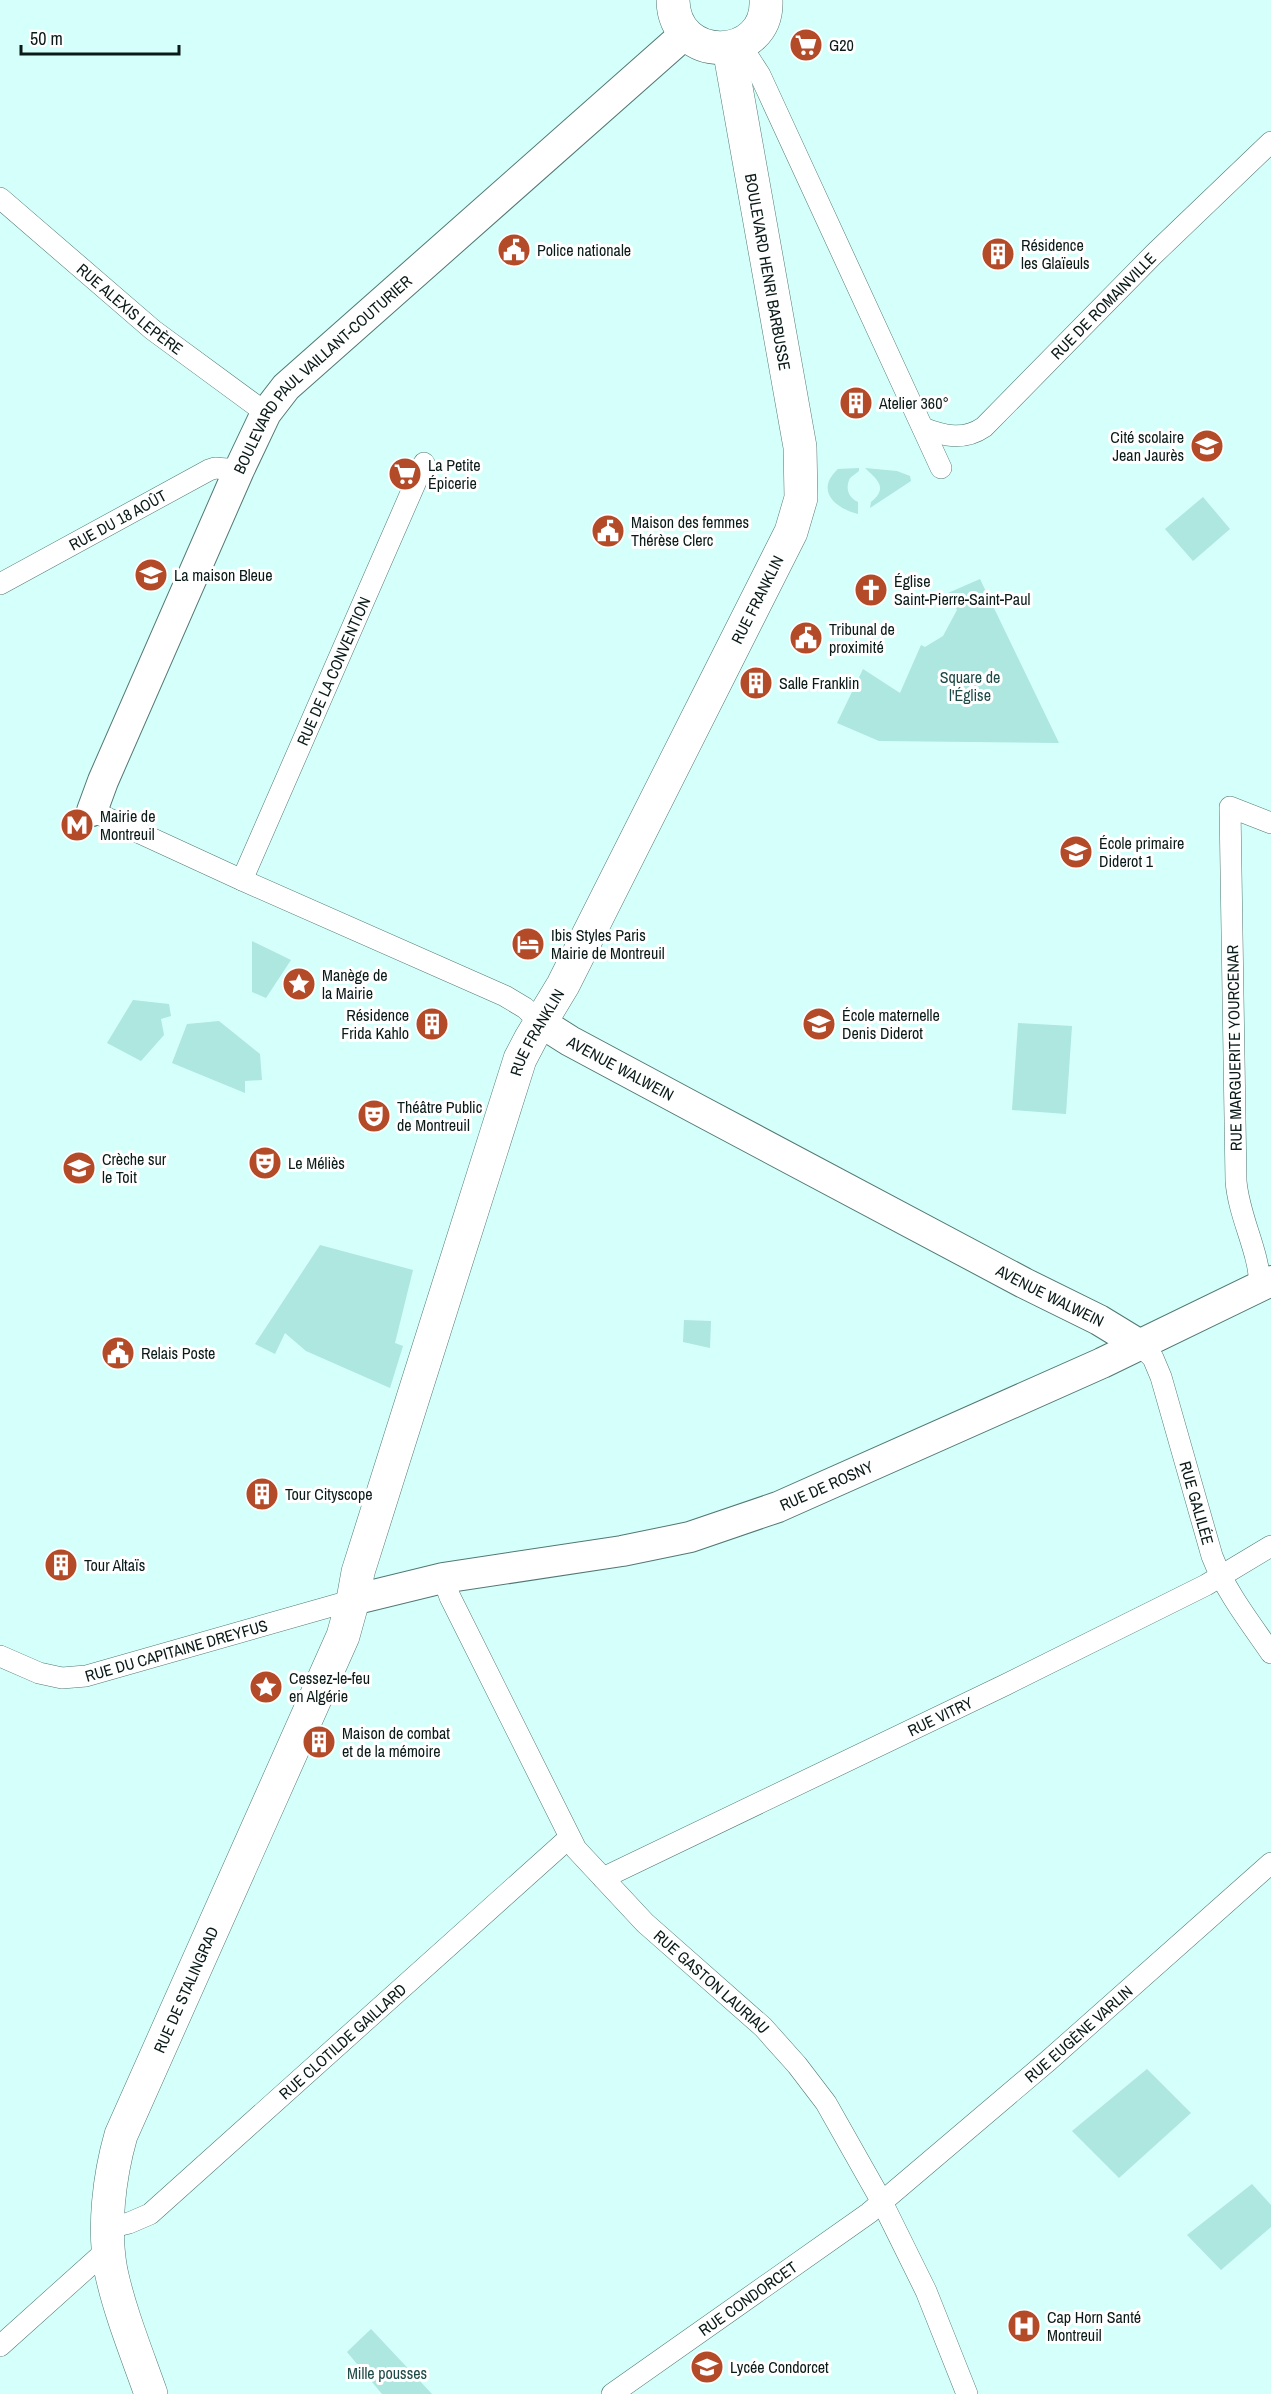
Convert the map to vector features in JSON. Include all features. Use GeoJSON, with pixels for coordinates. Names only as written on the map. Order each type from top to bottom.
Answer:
{"type":"FeatureCollection","features":[{"type":"Feature","properties":{"kind":"main road"},"geometry":{"type":"LineString","coordinates":[[673,0],[675,16],[685,34],[703,45],[716,48],[734,46],[753,35],[762,22],[766,0]]}},
{"type":"Feature","properties":{"kind":"main road","name":"BOULEVARD PAUL VAILLANT-COUTURIER"},"geometry":{"type":"LineString","coordinates":[[92,811],[103,781],[266,413],[286,387],[685,34]]}},
{"type":"Feature","properties":{"kind":"main road","name":"BOULEVARD HENRI BARBUSSE"},"geometry":{"type":"LineString","coordinates":[[734,46],[800,447],[801,498]]}},
{"type":"Feature","properties":{"kind":"main road","name":"RUE FRANKLIN"},"geometry":{"type":"LineString","coordinates":[[353,1600],[358,1572],[520,1059],[563,985],[791,532],[801,498]]}},
{"type":"Feature","properties":{"kind":"main road","name":"AVENUE WALWEIN"},"geometry":{"type":"LineString","coordinates":[[540,1022],[570,1041],[685,1103],[1024,1283],[1099,1320],[1140,1345]]}},
{"type":"Feature","properties":{"kind":"main road","name":"RUE DE ROSNY"},"geometry":{"type":"LineString","coordinates":[[353,1600],[443,1578],[622,1551],[701,1533],[778,1507],[1140,1345],[1266,1283]]}},
{"type":"Feature","properties":{"kind":"main road","name":"RUE DE STALINGRAD"},"geometry":{"type":"LineString","coordinates":[[151,2394],[119,2302],[108,2239],[117,2148],[130,2111],[343,1636],[353,1600]]}},
{"type":"Feature","properties":{"kind":"street"},"geometry":{"type":"LineString","coordinates":[[734,46],[760,75],[938,462]]}},
{"type":"Feature","properties":{"kind":"street","name":"RUE DE ROMAINVILLE"},"geometry":{"type":"LineString","coordinates":[[923,428],[952,436],[974,434],[984,427],[1154,254],[1271,142]]}},
{"type":"Feature","properties":{"kind":"street","name":"RUE ALEXIS LEPÈRE"},"geometry":{"type":"LineString","coordinates":[[0,198],[153,330],[266,413]]}},
{"type":"Feature","properties":{"kind":"street","name":"RUE DE LA CONVENTION"},"geometry":{"type":"LineString","coordinates":[[242,880],[424,463]]}},
{"type":"Feature","properties":{"kind":"street","name":"RUE DU 18 AOÛT"},"geometry":{"type":"LineString","coordinates":[[0,584],[209,470],[215,468],[239,470]]}},
{"type":"Feature","properties":{"kind":"street","name":"RUE MARGUERITE YOURCENAR"},"geometry":{"type":"LineString","coordinates":[[1266,1283],[1241,1211],[1236,1181],[1230,807],[1271,823]]}},
{"type":"Feature","properties":{"kind":"street","name":"AVENUE WALWEIN"},"geometry":{"type":"LineString","coordinates":[[92,811],[505,996],[525,1008],[540,1022]]}},
{"type":"Feature","properties":{"kind":"street","name":"RUE GALILÉE"},"geometry":{"type":"LineString","coordinates":[[1140,1345],[1153,1358],[1161,1377],[1212,1556],[1220,1576],[1228,1592],[1271,1653]]}},
{"type":"Feature","properties":{"kind":"street","name":"RUE VITRY"},"geometry":{"type":"LineString","coordinates":[[603,1878],[1005,1685],[1220,1576],[1271,1546]]}},
{"type":"Feature","properties":{"kind":"street","name":"RUE GASTON LAURIAU"},"geometry":{"type":"LineString","coordinates":[[443,1578],[450,1597],[576,1849],[645,1923],[763,2027],[797,2065],[826,2103],[882,2202],[926,2291],[967,2394]]}},
{"type":"Feature","properties":{"kind":"street","name":"RUE DU CAPITAINE DREYFUS"},"geometry":{"type":"LineString","coordinates":[[0,1656],[39,1673],[62,1678],[86,1676],[353,1600]]}},
{"type":"Feature","properties":{"kind":"street","name":"RUE CLOTILDE GAILLARD"},"geometry":{"type":"LineString","coordinates":[[0,2346],[108,2239],[129,2223],[150,2214],[569,1838]]}},
{"type":"Feature","properties":{"kind":"street","name":"RUE EUGÈNE VARLIN"},"geometry":{"type":"LineString","coordinates":[[882,2202],[1115,2003],[1271,1863]]}},
{"type":"Feature","properties":{"kind":"street","name":"RUE CONDORCET"},"geometry":{"type":"LineString","coordinates":[[612,2394],[882,2202]]}},
{"type":"Feature","properties":{"kind":"green space"},"geometry":{"type":"Polygon","coordinates":[[[859,468],[859,471],[850,478],[848,485],[850,495],[858,502],[858,514],[835,503],[830,497],[828,484],[838,469],[859,468]]]}},
{"type":"Feature","properties":{"kind":"green space"},"geometry":{"type":"Polygon","coordinates":[[[865,468],[897,471],[910,476],[911,481],[870,508],[880,487],[876,479],[865,468]]]}},
{"type":"Feature","properties":{"kind":"green space"},"geometry":{"type":"Polygon","coordinates":[[[1203,497],[1230,529],[1193,561],[1165,529],[1203,497]]]}},
{"type":"Feature","properties":{"kind":"green space","name":"Square de l'Église"},"geometry":{"type":"Polygon","coordinates":[[[980,579],[1059,743],[879,741],[837,723],[863,669],[900,693],[921,645],[925,647],[943,636],[957,610],[948,593],[980,579]]]}},
{"type":"Feature","properties":{"kind":"green space"},"geometry":{"type":"Polygon","coordinates":[[[252,941],[291,960],[266,998],[252,992],[252,941]]]}},
{"type":"Feature","properties":{"kind":"green space"},"geometry":{"type":"Polygon","coordinates":[[[133,1000],[169,1004],[171,1016],[161,1019],[164,1035],[141,1061],[107,1043],[133,1000]]]}},
{"type":"Feature","properties":{"kind":"green space"},"geometry":{"type":"Polygon","coordinates":[[[219,1021],[260,1054],[262,1080],[245,1081],[245,1093],[172,1063],[187,1024],[219,1021]]]}},
{"type":"Feature","properties":{"kind":"green space"},"geometry":{"type":"Polygon","coordinates":[[[1018,1023],[1072,1026],[1066,1114],[1012,1110],[1018,1023]]]}},
{"type":"Feature","properties":{"kind":"green space"},"geometry":{"type":"Polygon","coordinates":[[[320,1245],[413,1270],[395,1343],[403,1346],[390,1388],[306,1351],[285,1333],[275,1354],[255,1344],[320,1245]]]}},
{"type":"Feature","properties":{"kind":"green space"},"geometry":{"type":"Polygon","coordinates":[[[684,1320],[711,1321],[710,1348],[683,1342],[684,1320]]]}},
{"type":"Feature","properties":{"kind":"green space"},"geometry":{"type":"Polygon","coordinates":[[[1147,2069],[1191,2113],[1119,2178],[1072,2131],[1147,2069]]]}},
{"type":"Feature","properties":{"kind":"green space"},"geometry":{"type":"Polygon","coordinates":[[[1252,2184],[1271,2205],[1271,2227],[1221,2270],[1187,2235],[1252,2184]]]}},
{"type":"Feature","properties":{"kind":"green space","name":"Mille pousses"},"geometry":{"type":"Polygon","coordinates":[[[371,2329],[432,2394],[382,2394],[347,2352],[371,2329]]]}},
{"type":"Feature","properties":{"kind":"place","name":"G20"},"geometry":{"type":"Point","coordinates":[806,45]}},
{"type":"Feature","properties":{"kind":"place","name":"Police nationale"},"geometry":{"type":"Point","coordinates":[514,250]}},
{"type":"Feature","properties":{"kind":"place","name":"Résidence les Glaïeuls"},"geometry":{"type":"Point","coordinates":[998,254]}},
{"type":"Feature","properties":{"kind":"place","name":"Atelier 360°"},"geometry":{"type":"Point","coordinates":[856,403]}},
{"type":"Feature","properties":{"kind":"place","name":"Cité scolaire Jean Jaurès"},"geometry":{"type":"Point","coordinates":[1207,446]}},
{"type":"Feature","properties":{"kind":"place","name":"La Petite Épicerie"},"geometry":{"type":"Point","coordinates":[405,474]}},
{"type":"Feature","properties":{"kind":"place","name":"Maison des femmes Thérèse Clerc"},"geometry":{"type":"Point","coordinates":[608,531]}},
{"type":"Feature","properties":{"kind":"place","name":"La maison Bleue"},"geometry":{"type":"Point","coordinates":[151,575]}},
{"type":"Feature","properties":{"kind":"place","name":"Église Saint-Pierre-Saint-Paul"},"geometry":{"type":"Point","coordinates":[871,590]}},
{"type":"Feature","properties":{"kind":"place","name":"Tribunal de proximité"},"geometry":{"type":"Point","coordinates":[806,638]}},
{"type":"Feature","properties":{"kind":"place","name":"Salle Franklin"},"geometry":{"type":"Point","coordinates":[756,683]}},
{"type":"Feature","properties":{"kind":"place","name":"Mairie de Montreuil"},"geometry":{"type":"Point","coordinates":[77,825]}},
{"type":"Feature","properties":{"kind":"place","name":"École primaire Diderot 1"},"geometry":{"type":"Point","coordinates":[1076,852]}},
{"type":"Feature","properties":{"kind":"place","name":"Ibis Styles Paris Mairie de Montreuil"},"geometry":{"type":"Point","coordinates":[528,944]}},
{"type":"Feature","properties":{"kind":"place","name":"Manège de la Mairie"},"geometry":{"type":"Point","coordinates":[299,984]}},
{"type":"Feature","properties":{"kind":"place","name":"Résidence Frida Kahlo"},"geometry":{"type":"Point","coordinates":[432,1024]}},
{"type":"Feature","properties":{"kind":"place","name":"École maternelle Denis Diderot"},"geometry":{"type":"Point","coordinates":[819,1024]}},
{"type":"Feature","properties":{"kind":"place","name":"Théâtre Public de Montreuil"},"geometry":{"type":"Point","coordinates":[374,1116]}},
{"type":"Feature","properties":{"kind":"place","name":"Le Méliès"},"geometry":{"type":"Point","coordinates":[265,1163]}},
{"type":"Feature","properties":{"kind":"place","name":"Crèche sur le Toit"},"geometry":{"type":"Point","coordinates":[79,1168]}},
{"type":"Feature","properties":{"kind":"place","name":"Relais Poste"},"geometry":{"type":"Point","coordinates":[118,1353]}},
{"type":"Feature","properties":{"kind":"place","name":"Tour Cityscope"},"geometry":{"type":"Point","coordinates":[262,1494]}},
{"type":"Feature","properties":{"kind":"place","name":"Tour Altaïs"},"geometry":{"type":"Point","coordinates":[61,1565]}},
{"type":"Feature","properties":{"kind":"place","name":"Cessez-le-feu en Algérie"},"geometry":{"type":"Point","coordinates":[266,1687]}},
{"type":"Feature","properties":{"kind":"place","name":"Maison de combat et de la mémoire"},"geometry":{"type":"Point","coordinates":[319,1742]}},
{"type":"Feature","properties":{"kind":"place","name":"Cap Horn Santé Montreuil"},"geometry":{"type":"Point","coordinates":[1024,2326]}},
{"type":"Feature","properties":{"kind":"place","name":"Lycée Condorcet"},"geometry":{"type":"Point","coordinates":[707,2367]}}]}
